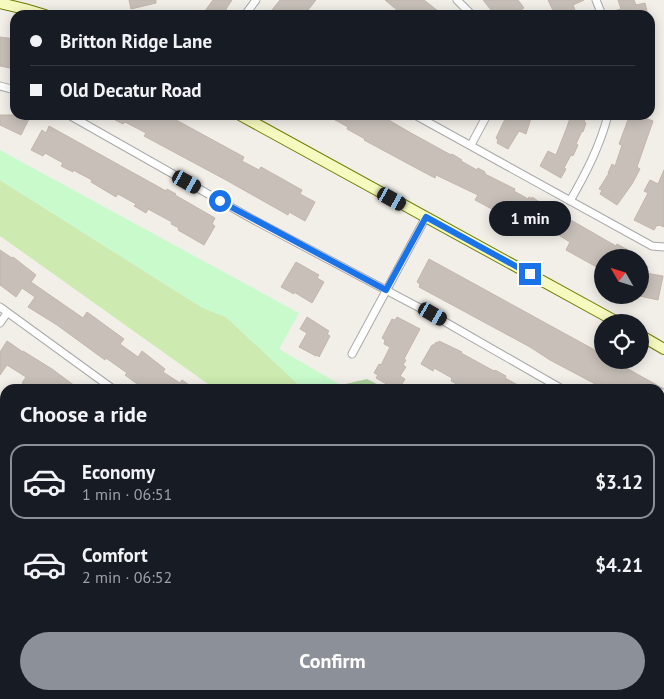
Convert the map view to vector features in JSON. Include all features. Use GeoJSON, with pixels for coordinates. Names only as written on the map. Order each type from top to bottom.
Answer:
{"type":"FeatureCollection","features":[{"type":"Feature","properties":{"kind":"street"},"geometry":{"type":"LineString","coordinates":[[456,0],[467,10]]}},
{"type":"Feature","properties":{"kind":"street"},"geometry":{"type":"LineString","coordinates":[[2,2],[28,10]]}},
{"type":"Feature","properties":{"kind":"street"},"geometry":{"type":"LineString","coordinates":[[78,120],[254,220],[433,314],[553,384]]}},
{"type":"Feature","properties":{"kind":"street"},"geometry":{"type":"LineString","coordinates":[[249,120],[602,314]]}},
{"type":"Feature","properties":{"kind":"street"},"geometry":{"type":"LineString","coordinates":[[424,120],[652,246],[664,247]]}},
{"type":"Feature","properties":{"kind":"street"},"geometry":{"type":"LineString","coordinates":[[471,145],[484,120]]}},
{"type":"Feature","properties":{"kind":"street"},"geometry":{"type":"LineString","coordinates":[[570,201],[594,156],[607,120]]}},
{"type":"Feature","properties":{"kind":"street"},"geometry":{"type":"LineString","coordinates":[[352,354],[426,217]]}},
{"type":"Feature","properties":{"kind":"street"},"geometry":{"type":"LineString","coordinates":[[0,307],[106,384]]}},
{"type":"Feature","properties":{"kind":"street"},"geometry":{"type":"LineString","coordinates":[[0,323],[7,313]]}},
{"type":"Feature","properties":{"kind":"street"},"geometry":{"type":"LineString","coordinates":[[649,340],[664,348]]}},
{"type":"Feature","properties":{"kind":"green space"},"geometry":{"type":"Polygon","coordinates":[[[0,150],[299,313],[279,349],[339,384],[298,384],[226,317],[203,308],[0,180],[0,150]]]}},
{"type":"Feature","properties":{"kind":"green space"},"geometry":{"type":"Polygon","coordinates":[[[0,180],[203,308],[226,317],[298,384],[208,384],[0,236],[0,180]]]}},
{"type":"Feature","properties":{"kind":"green space"},"geometry":{"type":"Polygon","coordinates":[[[367,379],[377,384],[345,384],[367,379]]]}},
{"type":"Feature","properties":{"kind":"building"},"geometry":{"type":"Polygon","coordinates":[[[129,0],[156,0],[156,3],[131,9],[129,0]]]}},
{"type":"Feature","properties":{"kind":"building"},"geometry":{"type":"Polygon","coordinates":[[[213,0],[232,0],[227,10],[206,10],[213,0]]]}},
{"type":"Feature","properties":{"kind":"building"},"geometry":{"type":"Polygon","coordinates":[[[280,0],[316,0],[308,10],[272,10],[280,0]]]}},
{"type":"Feature","properties":{"kind":"building"},"geometry":{"type":"Polygon","coordinates":[[[385,0],[424,0],[437,10],[397,10],[385,0]]]}},
{"type":"Feature","properties":{"kind":"building"},"geometry":{"type":"Polygon","coordinates":[[[483,0],[518,0],[524,8],[521,10],[491,10],[483,0]]]}},
{"type":"Feature","properties":{"kind":"building"},"geometry":{"type":"Polygon","coordinates":[[[548,0],[584,0],[573,5],[575,10],[553,10],[548,0]]]}},
{"type":"Feature","properties":{"kind":"building"},"geometry":{"type":"Polygon","coordinates":[[[618,0],[634,0],[636,5],[645,3],[647,10],[618,10],[621,9],[618,0]]]}},
{"type":"Feature","properties":{"kind":"building"},"geometry":{"type":"Polygon","coordinates":[[[0,37],[10,38],[10,68],[0,66],[0,37]]]}},
{"type":"Feature","properties":{"kind":"building"},"geometry":{"type":"Polygon","coordinates":[[[0,115],[10,115],[10,120],[28,120],[21,135],[0,125],[0,115]]]}},
{"type":"Feature","properties":{"kind":"building"},"geometry":{"type":"Polygon","coordinates":[[[115,120],[176,120],[244,157],[242,161],[259,170],[261,167],[302,190],[300,194],[315,202],[305,221],[289,212],[288,215],[144,136],[146,133],[125,122],[123,124],[115,120]]]}},
{"type":"Feature","properties":{"kind":"building"},"geometry":{"type":"Polygon","coordinates":[[[335,120],[389,120],[452,154],[477,170],[478,168],[485,172],[485,174],[515,189],[514,191],[528,199],[529,197],[532,199],[532,197],[568,221],[569,219],[616,246],[617,244],[626,249],[594,249],[594,266],[566,250],[570,242],[550,230],[548,233],[510,212],[507,217],[475,200],[478,195],[436,175],[435,178],[347,129],[348,127],[335,120]]]}},
{"type":"Feature","properties":{"kind":"building"},"geometry":{"type":"Polygon","coordinates":[[[505,120],[530,120],[526,134],[519,131],[508,149],[497,143],[498,140],[496,138],[505,120]]]}},
{"type":"Feature","properties":{"kind":"building"},"geometry":{"type":"Polygon","coordinates":[[[569,120],[585,120],[584,122],[586,123],[576,144],[578,145],[573,156],[571,155],[561,178],[540,166],[548,151],[556,155],[569,120]]]}},
{"type":"Feature","properties":{"kind":"building"},"geometry":{"type":"Polygon","coordinates":[[[628,120],[653,121],[637,167],[640,169],[617,205],[600,194],[602,190],[599,189],[612,164],[615,166],[622,145],[619,144],[628,120]]]}},
{"type":"Feature","properties":{"kind":"building"},"geometry":{"type":"Polygon","coordinates":[[[49,126],[166,191],[167,189],[215,218],[212,224],[215,226],[204,245],[178,230],[179,228],[171,224],[172,222],[148,209],[146,213],[134,206],[136,204],[118,194],[116,197],[91,182],[92,180],[61,166],[63,163],[45,153],[43,156],[31,150],[42,130],[46,133],[49,126]]]}},
{"type":"Feature","properties":{"kind":"building"},"geometry":{"type":"Polygon","coordinates":[[[664,170],[664,227],[657,225],[654,230],[634,220],[648,193],[644,191],[650,180],[658,184],[664,170]]]}},
{"type":"Feature","properties":{"kind":"building"},"geometry":{"type":"Polygon","coordinates":[[[0,250],[13,257],[36,275],[31,282],[83,318],[87,312],[124,339],[120,344],[138,357],[142,351],[165,369],[163,372],[180,383],[182,380],[188,384],[137,384],[125,375],[127,373],[106,358],[105,360],[57,325],[28,307],[35,297],[22,288],[16,297],[0,285],[0,250]]]}},
{"type":"Feature","properties":{"kind":"building"},"geometry":{"type":"Polygon","coordinates":[[[429,259],[594,350],[594,369],[628,369],[655,384],[595,384],[419,287],[420,284],[417,282],[429,259]]]}},
{"type":"Feature","properties":{"kind":"building"},"geometry":{"type":"Polygon","coordinates":[[[296,262],[319,275],[317,278],[324,282],[312,303],[294,292],[294,294],[281,287],[296,262]]]}},
{"type":"Feature","properties":{"kind":"building"},"geometry":{"type":"Polygon","coordinates":[[[649,274],[663,276],[658,300],[649,298],[649,274]]]}},
{"type":"Feature","properties":{"kind":"building"},"geometry":{"type":"Polygon","coordinates":[[[307,317],[329,331],[327,334],[330,336],[319,357],[299,347],[307,333],[300,329],[307,317]]]}},
{"type":"Feature","properties":{"kind":"building"},"geometry":{"type":"Polygon","coordinates":[[[397,317],[420,329],[404,359],[406,360],[403,365],[406,367],[400,376],[405,379],[402,384],[386,384],[376,378],[378,375],[374,373],[379,364],[381,365],[390,347],[384,344],[385,340],[382,338],[392,319],[395,320],[397,317]]]}},
{"type":"Feature","properties":{"kind":"building"},"geometry":{"type":"Polygon","coordinates":[[[7,341],[72,384],[23,384],[22,383],[26,377],[7,365],[0,375],[0,352],[7,341]]]}},
{"type":"Feature","properties":{"kind":"building"},"geometry":{"type":"Polygon","coordinates":[[[439,341],[462,352],[506,376],[505,378],[516,384],[457,384],[451,381],[452,378],[434,368],[433,371],[421,364],[432,345],[436,342],[438,343],[439,341]]]}},
{"type":"Feature","properties":{"kind":"route"},"geometry":{"type":"LineString","coordinates":[[220,201],[386,290],[426,217],[530,274]]}}]}
